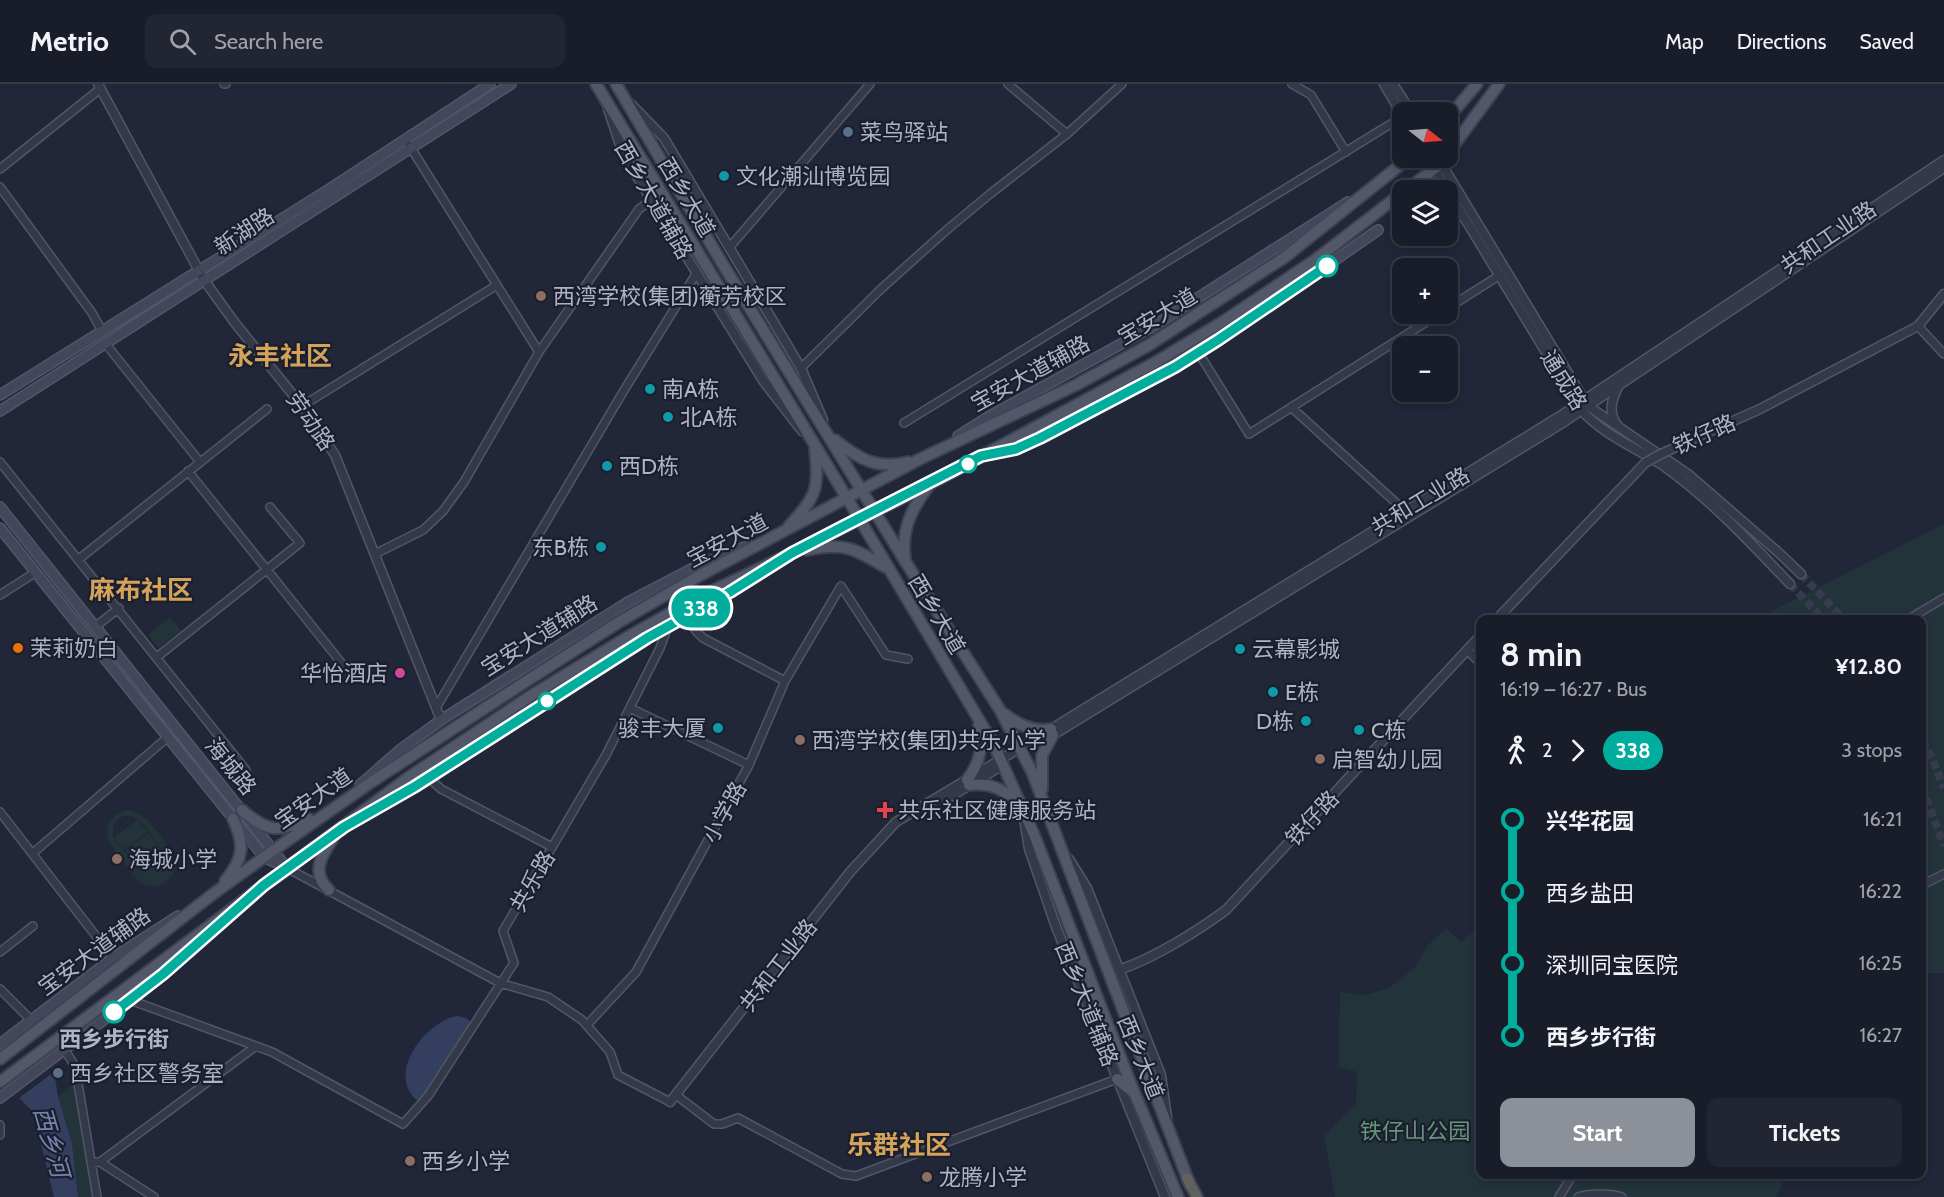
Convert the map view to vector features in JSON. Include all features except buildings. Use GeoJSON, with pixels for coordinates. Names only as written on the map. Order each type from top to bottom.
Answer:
{"type":"FeatureCollection","features":[{"type":"Feature","properties":{"kind":"highway"},"geometry":{"type":"LineString","coordinates":[[1187,1178],[1196,1197]]}},
{"type":"Feature","properties":{"kind":"main road","name":"新湖路"},"geometry":{"type":"LineString","coordinates":[[0,411],[204,280],[408,143],[490,84]]}},
{"type":"Feature","properties":{"kind":"main road","name":"新湖路"},"geometry":{"type":"LineString","coordinates":[[0,395],[198,270],[408,143],[511,84]]}},
{"type":"Feature","properties":{"kind":"main road","name":"西乡大道"},"geometry":{"type":"LineString","coordinates":[[616,84],[722,263],[905,561],[1000,710],[1043,801],[1187,1178]]}},
{"type":"Feature","properties":{"kind":"main road"},"geometry":{"type":"LineString","coordinates":[[1458,104],[1477,84]]}},
{"type":"Feature","properties":{"kind":"main road","name":"宝安大道"},"geometry":{"type":"LineString","coordinates":[[1458,137],[1498,84]]}},
{"type":"Feature","properties":{"kind":"main road","name":"西乡大道"},"geometry":{"type":"LineString","coordinates":[[596,85],[847,498],[1002,762],[1023,807],[1134,1092],[1178,1197]]}},
{"type":"Feature","properties":{"kind":"main road","name":"宝安大道"},"geometry":{"type":"LineString","coordinates":[[0,1059],[213,894],[336,806],[619,622],[920,459],[1076,386],[1149,345],[1285,257],[1396,168]]}},
{"type":"Feature","properties":{"kind":"main road","name":"宝安大道"},"geometry":{"type":"LineString","coordinates":[[1418,180],[1432,168]]}},
{"type":"Feature","properties":{"kind":"main road","name":"宝安大道"},"geometry":{"type":"LineString","coordinates":[[0,1082],[409,777],[552,683],[697,598],[930,484],[1156,362],[1224,321],[1315,260],[1392,201]]}},
{"type":"Feature","properties":{"kind":"main road"},"geometry":{"type":"LineString","coordinates":[[981,456],[1016,449],[1040,438],[1175,367],[1266,308],[1378,230]]}},
{"type":"Feature","properties":{"kind":"main road"},"geometry":{"type":"LineString","coordinates":[[828,434],[854,455],[873,463],[902,464],[920,459]]}},
{"type":"Feature","properties":{"kind":"main road"},"geometry":{"type":"LineString","coordinates":[[783,532],[813,496],[817,478],[815,446]]}},
{"type":"Feature","properties":{"kind":"main road"},"geometry":{"type":"LineString","coordinates":[[905,561],[903,542],[906,526],[915,506],[930,484]]}},
{"type":"Feature","properties":{"kind":"main road","name":"海城路"},"geometry":{"type":"LineString","coordinates":[[0,507],[287,868]]}},
{"type":"Feature","properties":{"kind":"main road","name":"海城路"},"geometry":{"type":"LineString","coordinates":[[0,528],[264,857],[287,868]]}},
{"type":"Feature","properties":{"kind":"main road","name":"宝安大道辅路"},"geometry":{"type":"LineString","coordinates":[[336,806],[401,748],[441,720],[628,602],[713,558],[783,532]]}},
{"type":"Feature","properties":{"kind":"main road"},"geometry":{"type":"LineString","coordinates":[[329,890],[321,880],[318,870],[322,856],[341,829],[428,777],[647,638],[730,592],[792,553],[838,545],[862,552],[888,569]]}},
{"type":"Feature","properties":{"kind":"main road"},"geometry":{"type":"LineString","coordinates":[[1000,710],[1018,724],[1052,732],[1042,755],[1043,801]]}},
{"type":"Feature","properties":{"kind":"main road"},"geometry":{"type":"LineString","coordinates":[[978,719],[981,755],[968,783],[992,785],[1023,807]]}},
{"type":"Feature","properties":{"kind":"main road"},"geometry":{"type":"LineString","coordinates":[[242,810],[265,827],[278,829],[295,825],[336,806]]}},
{"type":"Feature","properties":{"kind":"main road"},"geometry":{"type":"LineString","coordinates":[[213,894],[229,876],[241,853],[242,839],[233,819]]}},
{"type":"Feature","properties":{"kind":"main road"},"geometry":{"type":"LineString","coordinates":[[4,1096],[130,1000],[264,885]]}},
{"type":"Feature","properties":{"kind":"main road","name":"宝安大道辅路"},"geometry":{"type":"LineString","coordinates":[[0,1044],[113,958],[213,894]]}},
{"type":"Feature","properties":{"kind":"main road"},"geometry":{"type":"LineString","coordinates":[[1117,1079],[1134,1092]]}},
{"type":"Feature","properties":{"kind":"street"},"geometry":{"type":"LineString","coordinates":[[729,248],[870,84]]}},
{"type":"Feature","properties":{"kind":"street"},"geometry":{"type":"LineString","coordinates":[[1008,84],[1067,134]]}},
{"type":"Feature","properties":{"kind":"street"},"geometry":{"type":"LineString","coordinates":[[801,368],[882,288],[990,194],[1067,134],[1122,84]]}},
{"type":"Feature","properties":{"kind":"street"},"geometry":{"type":"LineString","coordinates":[[1292,84],[1311,95],[1346,152]]}},
{"type":"Feature","properties":{"kind":"street"},"geometry":{"type":"LineString","coordinates":[[1384,84],[1398,102]]}},
{"type":"Feature","properties":{"kind":"street"},"geometry":{"type":"LineString","coordinates":[[1394,84],[1402,102]]}},
{"type":"Feature","properties":{"kind":"street"},"geometry":{"type":"LineString","coordinates":[[0,169],[99,86]]}},
{"type":"Feature","properties":{"kind":"street","name":"劳动路"},"geometry":{"type":"LineString","coordinates":[[99,86],[204,280],[302,406],[335,455],[441,720]]}},
{"type":"Feature","properties":{"kind":"street","name":"西乡大道辅路"},"geometry":{"type":"LineString","coordinates":[[622,95],[664,138],[801,368],[828,434]]}},
{"type":"Feature","properties":{"kind":"street","name":"西乡大道辅路"},"geometry":{"type":"LineString","coordinates":[[604,98],[622,154],[764,382],[815,446]]}},
{"type":"Feature","properties":{"kind":"street"},"geometry":{"type":"LineString","coordinates":[[904,423],[1392,124]]}},
{"type":"Feature","properties":{"kind":"street"},"geometry":{"type":"LineString","coordinates":[[408,143],[538,352]]}},
{"type":"Feature","properties":{"kind":"street","name":"共和工业路"},"geometry":{"type":"LineString","coordinates":[[670,1102],[850,872],[890,831],[1583,405],[1944,160]]}},
{"type":"Feature","properties":{"kind":"street"},"geometry":{"type":"LineString","coordinates":[[1442,168],[1444,176]]}},
{"type":"Feature","properties":{"kind":"street","name":"共和工业路"},"geometry":{"type":"LineString","coordinates":[[1052,732],[1405,511],[1620,384],[1944,168]]}},
{"type":"Feature","properties":{"kind":"street","name":"通成路"},"geometry":{"type":"LineString","coordinates":[[1444,176],[1594,424],[1683,481],[1745,537],[1790,584]]}},
{"type":"Feature","properties":{"kind":"street","name":"通成路"},"geometry":{"type":"LineString","coordinates":[[1444,176],[1500,275],[1583,405],[1688,474],[1801,574]]}},
{"type":"Feature","properties":{"kind":"street"},"geometry":{"type":"LineString","coordinates":[[0,187],[92,313],[102,331]]}},
{"type":"Feature","properties":{"kind":"street"},"geometry":{"type":"LineString","coordinates":[[375,554],[423,530],[443,511],[497,428],[538,352],[639,209],[651,200]]}},
{"type":"Feature","properties":{"kind":"street"},"geometry":{"type":"LineString","coordinates":[[436,708],[623,392],[696,274]]}},
{"type":"Feature","properties":{"kind":"street"},"geometry":{"type":"LineString","coordinates":[[1458,302],[1500,275]]}},
{"type":"Feature","properties":{"kind":"street"},"geometry":{"type":"LineString","coordinates":[[302,406],[497,285]]}},
{"type":"Feature","properties":{"kind":"street","name":"铁仔路"},"geometry":{"type":"LineString","coordinates":[[1501,615],[1645,464],[1657,456],[1760,409],[1918,326],[1944,294]]}},
{"type":"Feature","properties":{"kind":"street"},"geometry":{"type":"LineString","coordinates":[[1198,352],[1249,434],[1423,324]]}},
{"type":"Feature","properties":{"kind":"street"},"geometry":{"type":"LineString","coordinates":[[1918,326],[1944,354]]}},
{"type":"Feature","properties":{"kind":"street"},"geometry":{"type":"LineString","coordinates":[[105,343],[200,462]]}},
{"type":"Feature","properties":{"kind":"street"},"geometry":{"type":"LineString","coordinates":[[1620,384],[1611,407],[1615,422],[1620,428]]}},
{"type":"Feature","properties":{"kind":"street"},"geometry":{"type":"LineString","coordinates":[[1291,407],[1405,511]]}},
{"type":"Feature","properties":{"kind":"street"},"geometry":{"type":"LineString","coordinates":[[79,559],[267,409]]}},
{"type":"Feature","properties":{"kind":"street"},"geometry":{"type":"LineString","coordinates":[[0,462],[119,608],[246,770]]}},
{"type":"Feature","properties":{"kind":"street"},"geometry":{"type":"LineString","coordinates":[[188,471],[344,665]]}},
{"type":"Feature","properties":{"kind":"street"},"geometry":{"type":"LineString","coordinates":[[157,657],[300,543],[270,507]]}},
{"type":"Feature","properties":{"kind":"street"},"geometry":{"type":"LineString","coordinates":[[0,595],[36,572]]}},
{"type":"Feature","properties":{"kind":"street","name":"小学路"},"geometry":{"type":"LineString","coordinates":[[587,1025],[636,972],[749,765],[785,681],[841,586],[886,655],[908,659]]}},
{"type":"Feature","properties":{"kind":"street"},"geometry":{"type":"LineString","coordinates":[[1915,615],[1944,598]]}},
{"type":"Feature","properties":{"kind":"street"},"geometry":{"type":"LineString","coordinates":[[95,627],[119,608]]}},
{"type":"Feature","properties":{"kind":"street"},"geometry":{"type":"LineString","coordinates":[[688,615],[696,631],[703,638],[785,681]]}},
{"type":"Feature","properties":{"kind":"street","name":"共乐路"},"geometry":{"type":"LineString","coordinates":[[256,1046],[272,1052],[403,1124],[428,1096],[514,963],[502,931],[606,755],[660,648],[668,626]]}},
{"type":"Feature","properties":{"kind":"street","name":"铁仔路"},"geometry":{"type":"LineString","coordinates":[[1119,970],[1136,964],[1226,910],[1476,640]]}},
{"type":"Feature","properties":{"kind":"street"},"geometry":{"type":"LineString","coordinates":[[1467,650],[1476,659]]}},
{"type":"Feature","properties":{"kind":"street"},"geometry":{"type":"LineString","coordinates":[[630,708],[749,765]]}},
{"type":"Feature","properties":{"kind":"street"},"geometry":{"type":"LineString","coordinates":[[33,854],[168,737]]}},
{"type":"Feature","properties":{"kind":"street"},"geometry":{"type":"LineString","coordinates":[[428,777],[441,789],[552,847]]}},
{"type":"Feature","properties":{"kind":"street","name":"西乡大道辅路"},"geometry":{"type":"LineString","coordinates":[[1023,807],[1029,849],[1056,927],[1165,1197]]}},
{"type":"Feature","properties":{"kind":"street"},"geometry":{"type":"LineString","coordinates":[[0,812],[113,958]]}},
{"type":"Feature","properties":{"kind":"street","name":"西乡大道辅路"},"geometry":{"type":"LineString","coordinates":[[1060,848],[1087,888],[1161,1075],[1170,1136]]}},
{"type":"Feature","properties":{"kind":"street"},"geometry":{"type":"LineString","coordinates":[[287,868],[500,983],[548,997],[587,1025],[610,1052],[618,1075],[670,1102]]}},
{"type":"Feature","properties":{"kind":"street"},"geometry":{"type":"LineString","coordinates":[[1926,883],[1944,874]]}},
{"type":"Feature","properties":{"kind":"street"},"geometry":{"type":"LineString","coordinates":[[0,952],[33,926]]}},
{"type":"Feature","properties":{"kind":"street"},"geometry":{"type":"LineString","coordinates":[[0,989],[31,1020]]}},
{"type":"Feature","properties":{"kind":"street"},"geometry":{"type":"LineString","coordinates":[[130,1000],[256,1046]]}},
{"type":"Feature","properties":{"kind":"street"},"geometry":{"type":"LineString","coordinates":[[91,1163],[100,1161],[256,1046]]}},
{"type":"Feature","properties":{"kind":"street"},"geometry":{"type":"LineString","coordinates":[[64,1049],[75,1066],[97,1197]]}},
{"type":"Feature","properties":{"kind":"street"},"geometry":{"type":"LineString","coordinates":[[676,1095],[714,1124],[722,1124],[738,1118],[842,1174],[856,1176],[1117,1079]]}},
{"type":"Feature","properties":{"kind":"street"},"geometry":{"type":"LineString","coordinates":[[0,1125],[0,1135]]}},
{"type":"Feature","properties":{"kind":"street"},"geometry":{"type":"LineString","coordinates":[[100,1161],[154,1197]]}},
{"type":"Feature","properties":{"kind":"street"},"geometry":{"type":"LineString","coordinates":[[1559,1197],[1570,1179]]}},
{"type":"Feature","properties":{"kind":"street"},"geometry":{"type":"LineString","coordinates":[[1578,1197],[1615,1195],[1622,1197]]}},
{"type":"Feature","properties":{"kind":"green space"},"geometry":{"type":"Polygon","coordinates":[[[1944,524],[1944,973],[1926,973],[1926,615],[1767,615],[1944,524]]]}},
{"type":"Feature","properties":{"kind":"green space"},"geometry":{"type":"Polygon","coordinates":[[[170,617],[181,630],[159,648],[148,635],[170,617]]]}},
{"type":"Feature","properties":{"kind":"green space"},"geometry":{"type":"Polygon","coordinates":[[[123,811],[136,812],[144,817],[166,844],[174,863],[174,871],[164,883],[154,887],[139,882],[110,843],[107,835],[108,825],[123,811]],[[124,816],[118,820],[114,825],[113,834],[144,878],[135,865],[159,847],[168,860],[168,858],[139,819],[124,816]]]}},
{"type":"Feature","properties":{"kind":"green space"},"geometry":{"type":"Polygon","coordinates":[[[138,819],[147,832],[124,850],[114,837],[138,819]]]}},
{"type":"Feature","properties":{"kind":"green space"},"geometry":{"type":"Polygon","coordinates":[[[148,833],[158,846],[135,864],[125,851],[148,833]]]}},
{"type":"Feature","properties":{"kind":"green space","name":"铁仔山公园"},"geometry":{"type":"Polygon","coordinates":[[[1446,928],[1461,942],[1476,929],[1476,1179],[1784,1179],[1776,1197],[1335,1197],[1324,1136],[1356,1103],[1357,1072],[1338,1067],[1340,992],[1364,995],[1389,988],[1414,968],[1427,946],[1446,928]]]}},
{"type":"Feature","properties":{"kind":"green space"},"geometry":{"type":"Polygon","coordinates":[[[75,1083],[95,1197],[78,1197],[72,1144],[58,1096],[75,1083]]]}},
{"type":"Feature","properties":{"kind":"water"},"geometry":{"type":"Polygon","coordinates":[[[457,1016],[466,1018],[472,1023],[425,1095],[418,1101],[409,1090],[406,1078],[407,1065],[413,1051],[432,1028],[444,1020],[457,1016]]]}},
{"type":"Feature","properties":{"kind":"water","name":"西乡河"},"geometry":{"type":"Polygon","coordinates":[[[54,1072],[58,1096],[72,1144],[78,1197],[54,1197],[33,1112],[19,1098],[54,1072]]]}},
{"type":"Feature","properties":{"kind":"tunnel"},"geometry":{"type":"LineString","coordinates":[[1801,574],[1839,615]]}},
{"type":"Feature","properties":{"kind":"tunnel"},"geometry":{"type":"LineString","coordinates":[[1790,584],[1819,615]]}},
{"type":"Feature","properties":{"kind":"tunnel"},"geometry":{"type":"LineString","coordinates":[[1926,747],[1944,788]]}},
{"type":"Feature","properties":{"kind":"tunnel"},"geometry":{"type":"LineString","coordinates":[[1926,798],[1944,846]]}},
{"type":"Feature","properties":{"kind":"bus line","name":"338"},"geometry":{"type":"LineString","coordinates":[[114,1012],[163,974],[264,885],[344,827],[414,787],[647,638],[730,592],[792,553],[844,526],[981,456],[1016,449],[1040,438],[1175,367],[1327,266]]}},
{"type":"Feature","properties":{"kind":"place","name":"菜鸟驿站"},"geometry":{"type":"Point","coordinates":[848,132]}},
{"type":"Feature","properties":{"kind":"place","name":"文化潮汕博览园"},"geometry":{"type":"Point","coordinates":[724,176]}},
{"type":"Feature","properties":{"kind":"place","name":"西湾学校(集团)蘅芳校区"},"geometry":{"type":"Point","coordinates":[541,296]}},
{"type":"Feature","properties":{"kind":"place","name":"南A栋"},"geometry":{"type":"Point","coordinates":[650,389]}},
{"type":"Feature","properties":{"kind":"place","name":"北A栋"},"geometry":{"type":"Point","coordinates":[668,417]}},
{"type":"Feature","properties":{"kind":"place","name":"西D栋"},"geometry":{"type":"Point","coordinates":[607,466]}},
{"type":"Feature","properties":{"kind":"place","name":"东B栋"},"geometry":{"type":"Point","coordinates":[601,547]}},
{"type":"Feature","properties":{"kind":"place","name":"茉莉奶白"},"geometry":{"type":"Point","coordinates":[18,648]}},
{"type":"Feature","properties":{"kind":"place","name":"云幕影城"},"geometry":{"type":"Point","coordinates":[1240,649]}},
{"type":"Feature","properties":{"kind":"place","name":"华怡酒店"},"geometry":{"type":"Point","coordinates":[400,673]}},
{"type":"Feature","properties":{"kind":"place","name":"E栋"},"geometry":{"type":"Point","coordinates":[1273,692]}},
{"type":"Feature","properties":{"kind":"place","name":"D栋"},"geometry":{"type":"Point","coordinates":[1306,721]}},
{"type":"Feature","properties":{"kind":"place","name":"骏丰大厦"},"geometry":{"type":"Point","coordinates":[718,728]}},
{"type":"Feature","properties":{"kind":"place","name":"C栋"},"geometry":{"type":"Point","coordinates":[1359,730]}},
{"type":"Feature","properties":{"kind":"place","name":"西湾学校(集团)共乐小学"},"geometry":{"type":"Point","coordinates":[800,740]}},
{"type":"Feature","properties":{"kind":"place","name":"启智幼儿园"},"geometry":{"type":"Point","coordinates":[1320,759]}},
{"type":"Feature","properties":{"kind":"place","name":"共乐社区健康服务站"},"geometry":{"type":"Point","coordinates":[885,810]}},
{"type":"Feature","properties":{"kind":"place","name":"海城小学"},"geometry":{"type":"Point","coordinates":[117,859]}},
{"type":"Feature","properties":{"kind":"place","name":"西乡步行街"},"geometry":{"type":"Point","coordinates":[114,1012]}},
{"type":"Feature","properties":{"kind":"place","name":"西乡社区警务室"},"geometry":{"type":"Point","coordinates":[58,1073]}},
{"type":"Feature","properties":{"kind":"place","name":"西乡小学"},"geometry":{"type":"Point","coordinates":[410,1161]}},
{"type":"Feature","properties":{"kind":"place","name":"龙腾小学"},"geometry":{"type":"Point","coordinates":[927,1177]}},
{"type":"Feature","properties":{"kind":"district","name":"永丰社区"},"geometry":{"type":"Point","coordinates":[280,356]}},
{"type":"Feature","properties":{"kind":"district","name":"麻布社区"},"geometry":{"type":"Point","coordinates":[141,590]}},
{"type":"Feature","properties":{"kind":"district","name":"乐群社区"},"geometry":{"type":"Point","coordinates":[899,1145]}}]}
